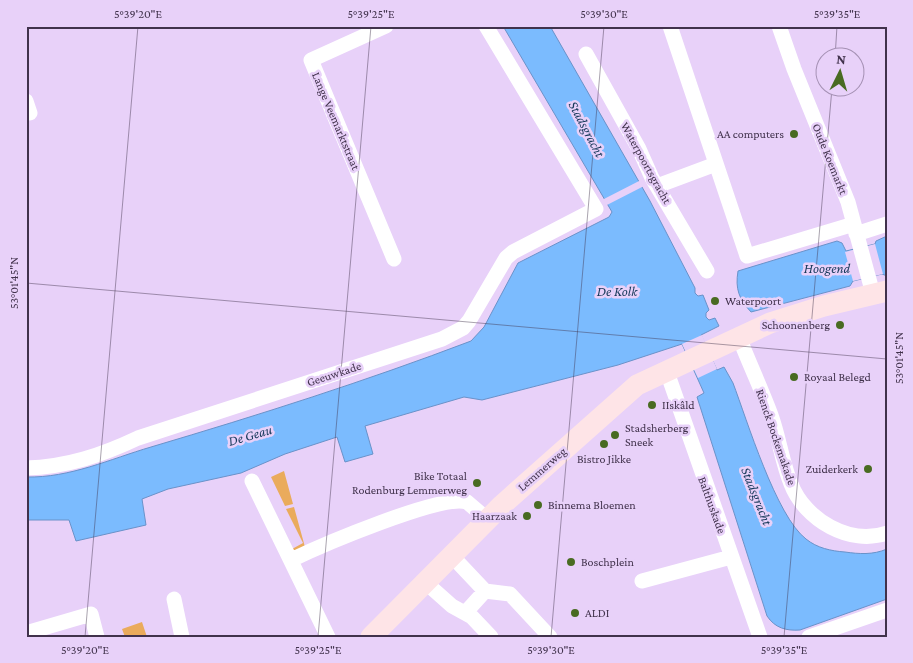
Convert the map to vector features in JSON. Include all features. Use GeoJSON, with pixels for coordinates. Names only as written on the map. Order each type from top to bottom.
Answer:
{"type":"FeatureCollection","features":[{"type":"Feature","properties":{"kind":"main road"},"geometry":{"type":"LineString","coordinates":[[739,337],[770,323],[876,287]]}},
{"type":"Feature","properties":{"kind":"main road","name":"Lemmerweg"},"geometry":{"type":"LineString","coordinates":[[370,637],[487,519],[539,470],[637,385],[739,337]]}},
{"type":"Feature","properties":{"kind":"street","name":"Lange Veemarktstraat"},"geometry":{"type":"LineString","coordinates":[[386,26],[311,60],[394,258]]}},
{"type":"Feature","properties":{"kind":"street","name":"Geeuwkade"},"geometry":{"type":"LineString","coordinates":[[26,468],[54,466],[99,455],[138,438],[442,339],[463,328],[469,321],[506,258],[513,252],[596,209],[486,26]]}},
{"type":"Feature","properties":{"kind":"street"},"geometry":{"type":"LineString","coordinates":[[670,26],[747,256],[857,235],[887,224]]}},
{"type":"Feature","properties":{"kind":"street","name":"Oude Koemarkt"},"geometry":{"type":"LineString","coordinates":[[779,26],[794,69],[848,202],[857,235],[876,287]]}},
{"type":"Feature","properties":{"kind":"street","name":"Waterpoortsgracht"},"geometry":{"type":"LineString","coordinates":[[586,54],[657,186],[707,271]]}},
{"type":"Feature","properties":{"kind":"street"},"geometry":{"type":"LineString","coordinates":[[657,186],[716,164]]}},
{"type":"Feature","properties":{"kind":"street","name":"Rienck Bockemakade"},"geometry":{"type":"LineString","coordinates":[[739,337],[771,415],[791,486],[802,502],[815,517],[831,528],[849,535],[869,538],[887,533]]}},
{"type":"Feature","properties":{"kind":"street","name":"Balthuskade"},"geometry":{"type":"LineString","coordinates":[[667,372],[760,637]]}},
{"type":"Feature","properties":{"kind":"street"},"geometry":{"type":"LineString","coordinates":[[252,481],[328,637]]}},
{"type":"Feature","properties":{"kind":"street"},"geometry":{"type":"LineString","coordinates":[[291,560],[313,549],[410,513],[454,501],[467,502],[487,519]]}},
{"type":"Feature","properties":{"kind":"street"},"geometry":{"type":"LineString","coordinates":[[452,555],[485,591],[510,594],[550,637]]}},
{"type":"Feature","properties":{"kind":"street"},"geometry":{"type":"LineString","coordinates":[[642,581],[731,556]]}},
{"type":"Feature","properties":{"kind":"street"},"geometry":{"type":"LineString","coordinates":[[425,582],[452,606],[466,612],[490,637]]}},
{"type":"Feature","properties":{"kind":"street"},"geometry":{"type":"LineString","coordinates":[[466,612],[485,591]]}},
{"type":"Feature","properties":{"kind":"street"},"geometry":{"type":"LineString","coordinates":[[174,599],[182,637]]}},
{"type":"Feature","properties":{"kind":"street"},"geometry":{"type":"LineString","coordinates":[[809,637],[887,610]]}},
{"type":"Feature","properties":{"kind":"street"},"geometry":{"type":"LineString","coordinates":[[26,633],[91,614],[96,632]]}},
{"type":"Feature","properties":{"kind":"shaded area"},"geometry":{"type":"Polygon","coordinates":[[[284,471],[293,504],[285,506],[271,477],[284,471]]]}},
{"type":"Feature","properties":{"kind":"shaded area"},"geometry":{"type":"Polygon","coordinates":[[[294,507],[305,547],[293,552],[292,549],[303,543],[286,509],[294,507]]]}},
{"type":"Feature","properties":{"kind":"shaded area"},"geometry":{"type":"Polygon","coordinates":[[[142,622],[147,637],[125,637],[122,629],[142,622]]]}},
{"type":"Feature","properties":{"kind":"water"},"geometry":{"type":"Polygon","coordinates":[[[503,26],[550,26],[650,201],[695,288],[695,293],[698,296],[703,295],[709,310],[706,313],[706,317],[709,320],[715,318],[719,326],[701,335],[717,370],[724,367],[733,383],[754,443],[784,510],[795,527],[806,539],[819,547],[861,554],[887,549],[887,599],[800,630],[781,628],[770,620],[767,616],[697,397],[704,393],[682,344],[618,365],[482,400],[464,397],[365,426],[373,454],[345,462],[337,437],[285,454],[241,473],[168,489],[142,499],[146,525],[76,541],[69,520],[26,520],[26,477],[58,474],[90,467],[312,397],[471,341],[484,327],[518,263],[609,217],[612,212],[503,26]]]}},
{"type":"Feature","properties":{"kind":"water","name":"Hoogend"},"geometry":{"type":"Polygon","coordinates":[[[887,236],[887,276],[882,274],[853,281],[850,286],[751,312],[743,303],[737,283],[738,271],[837,241],[842,243],[846,251],[875,244],[876,241],[887,236]]]}},
{"type":"Feature","properties":{"kind":"pier"},"geometry":{"type":"Polygon","coordinates":[[[641,180],[644,186],[605,206],[602,200],[641,180]]]}},
{"type":"Feature","properties":{"kind":"pier"},"geometry":{"type":"Polygon","coordinates":[[[875,244],[883,274],[853,281],[845,252],[875,244]]]}},
{"type":"Feature","properties":{"kind":"pier"},"geometry":{"type":"Polygon","coordinates":[[[702,335],[717,369],[698,378],[682,344],[702,335]]]}},
{"type":"Feature","properties":{"kind":"place","name":"AA computers"},"geometry":{"type":"Point","coordinates":[794,134]}},
{"type":"Feature","properties":{"kind":"place","name":"Waterpoort"},"geometry":{"type":"Point","coordinates":[715,301]}},
{"type":"Feature","properties":{"kind":"place","name":"Schoonenberg"},"geometry":{"type":"Point","coordinates":[840,325]}},
{"type":"Feature","properties":{"kind":"place","name":"Royaal Belegd"},"geometry":{"type":"Point","coordinates":[794,377]}},
{"type":"Feature","properties":{"kind":"place","name":"IIskâld"},"geometry":{"type":"Point","coordinates":[652,405]}},
{"type":"Feature","properties":{"kind":"place","name":"Stadsherberg Sneek"},"geometry":{"type":"Point","coordinates":[615,435]}},
{"type":"Feature","properties":{"kind":"place","name":"Bistro Jikke"},"geometry":{"type":"Point","coordinates":[604,444]}},
{"type":"Feature","properties":{"kind":"place","name":"Zuiderkerk"},"geometry":{"type":"Point","coordinates":[868,469]}},
{"type":"Feature","properties":{"kind":"place","name":"Bike Totaal Rodenburg Lemmerweg"},"geometry":{"type":"Point","coordinates":[477,483]}},
{"type":"Feature","properties":{"kind":"place","name":"Binnema Bloemen"},"geometry":{"type":"Point","coordinates":[538,505]}},
{"type":"Feature","properties":{"kind":"place","name":"Haarzaak"},"geometry":{"type":"Point","coordinates":[527,516]}},
{"type":"Feature","properties":{"kind":"place","name":"Boschplein"},"geometry":{"type":"Point","coordinates":[571,562]}},
{"type":"Feature","properties":{"kind":"place","name":"ALDI"},"geometry":{"type":"Point","coordinates":[575,613]}},
{"type":"Feature","properties":{"kind":"water label","name":"Stadsgracht"},"geometry":{"type":"Point","coordinates":[587,129]}},
{"type":"Feature","properties":{"kind":"water label","name":"De Kolk"},"geometry":{"type":"Point","coordinates":[617,291]}},
{"type":"Feature","properties":{"kind":"water label","name":"De Geau"},"geometry":{"type":"Point","coordinates":[250,435]}},
{"type":"Feature","properties":{"kind":"water label","name":"Stadsgracht"},"geometry":{"type":"Point","coordinates":[757,496]}}]}
